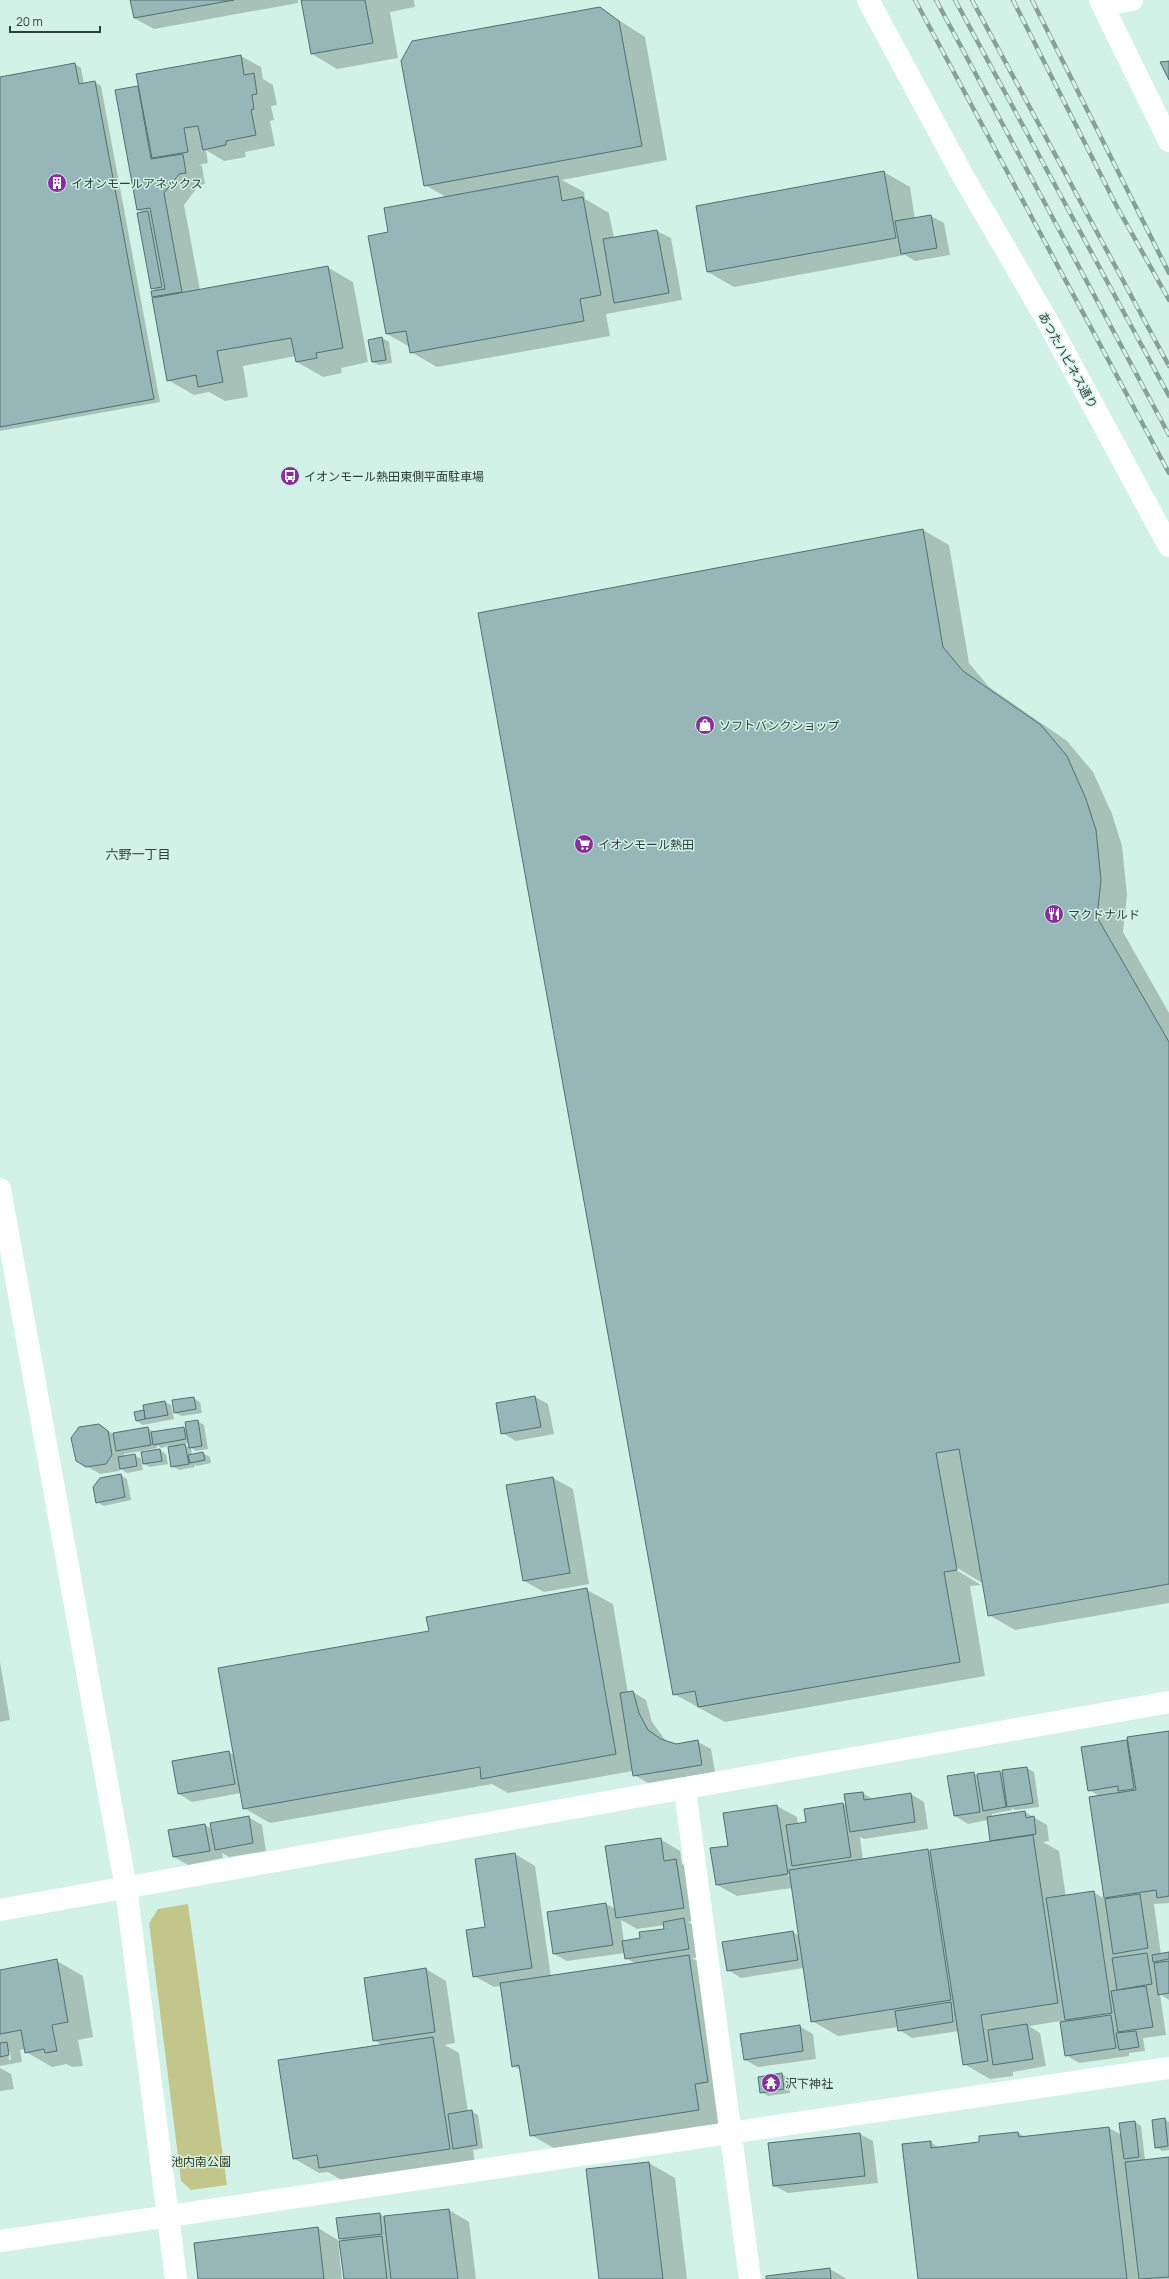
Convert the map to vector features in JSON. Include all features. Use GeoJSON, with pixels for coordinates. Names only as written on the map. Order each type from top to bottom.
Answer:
{"type":"FeatureCollection","features":[{"type":"Feature","properties":{"kind":"street","name":"あつたハピネス通り"},"geometry":{"type":"LineString","coordinates":[[868,0],[963,176],[1048,322],[1169,546]]}},
{"type":"Feature","properties":{"kind":"street"},"geometry":{"type":"LineString","coordinates":[[1132,0],[1101,3],[1169,141]]}},
{"type":"Feature","properties":{"kind":"street"},"geometry":{"type":"LineString","coordinates":[[0,1189],[126,1888],[176,2279]]}},
{"type":"Feature","properties":{"kind":"street"},"geometry":{"type":"LineString","coordinates":[[0,1910],[685,1790],[1169,1702]]}},
{"type":"Feature","properties":{"kind":"street"},"geometry":{"type":"LineString","coordinates":[[685,1790],[750,2279]]}},
{"type":"Feature","properties":{"kind":"street"},"geometry":{"type":"LineString","coordinates":[[0,2241],[1169,2068]]}},
{"type":"Feature","properties":{"kind":"green space","name":"池内南公園"},"geometry":{"type":"Polygon","coordinates":[[[188,1904],[227,2185],[191,2190],[181,2181],[149,1923],[158,1909],[188,1904]]]}},
{"type":"Feature","properties":{"kind":"building"},"geometry":{"type":"Polygon","coordinates":[[[130,0],[234,0],[134,18],[130,0]]]}},
{"type":"Feature","properties":{"kind":"building"},"geometry":{"type":"Polygon","coordinates":[[[301,0],[365,0],[373,43],[311,54],[301,0]]]}},
{"type":"Feature","properties":{"kind":"building"},"geometry":{"type":"Polygon","coordinates":[[[600,7],[619,21],[642,146],[424,186],[401,61],[412,41],[600,7]]]}},
{"type":"Feature","properties":{"kind":"building"},"geometry":{"type":"Polygon","coordinates":[[[241,55],[244,75],[254,73],[257,94],[252,95],[254,109],[251,110],[256,135],[226,141],[226,145],[203,150],[198,126],[184,128],[188,152],[152,158],[136,74],[241,55]]]}},
{"type":"Feature","properties":{"kind":"building"},"geometry":{"type":"Polygon","coordinates":[[[1169,61],[1169,80],[1160,62],[1169,61]]]}},
{"type":"Feature","properties":{"kind":"building","name":"イオンモールアネックス"},"geometry":{"type":"Polygon","coordinates":[[[75,63],[79,84],[95,81],[154,399],[0,427],[0,77],[75,63]]]}},
{"type":"Feature","properties":{"kind":"building"},"geometry":{"type":"Polygon","coordinates":[[[138,86],[151,159],[183,154],[186,173],[179,174],[164,193],[182,292],[152,297],[151,291],[165,289],[150,208],[137,210],[115,90],[138,86]]]}},
{"type":"Feature","properties":{"kind":"building"},"geometry":{"type":"Polygon","coordinates":[[[884,171],[896,238],[707,272],[696,206],[884,171]]]}},
{"type":"Feature","properties":{"kind":"building"},"geometry":{"type":"Polygon","coordinates":[[[558,176],[562,201],[583,197],[601,295],[580,299],[584,321],[410,353],[406,331],[386,334],[368,236],[388,232],[384,208],[558,176]]]}},
{"type":"Feature","properties":{"kind":"building"},"geometry":{"type":"Polygon","coordinates":[[[148,211],[162,287],[151,289],[137,213],[148,211]]]}},
{"type":"Feature","properties":{"kind":"building"},"geometry":{"type":"Polygon","coordinates":[[[931,215],[937,248],[901,254],[895,221],[931,215]]]}},
{"type":"Feature","properties":{"kind":"building"},"geometry":{"type":"Polygon","coordinates":[[[657,230],[669,293],[614,303],[603,239],[657,230]]]}},
{"type":"Feature","properties":{"kind":"building"},"geometry":{"type":"Polygon","coordinates":[[[328,266],[343,348],[316,353],[317,358],[296,362],[291,338],[217,351],[223,382],[198,387],[196,375],[167,381],[152,298],[328,266]]]}},
{"type":"Feature","properties":{"kind":"building"},"geometry":{"type":"Polygon","coordinates":[[[382,337],[386,360],[372,362],[368,340],[382,337]]]}},
{"type":"Feature","properties":{"kind":"building"},"geometry":{"type":"Polygon","coordinates":[[[923,529],[943,647],[963,671],[1041,725],[1067,756],[1086,799],[1096,830],[1101,880],[1097,917],[1169,1042],[1169,1584],[988,1616],[959,1449],[936,1453],[957,1570],[944,1572],[960,1662],[698,1707],[695,1691],[673,1695],[478,613],[923,529]]]}},
{"type":"Feature","properties":{"kind":"building"},"geometry":{"type":"Polygon","coordinates":[[[535,1396],[541,1427],[501,1434],[496,1403],[535,1396]]]}},
{"type":"Feature","properties":{"kind":"building"},"geometry":{"type":"Polygon","coordinates":[[[194,1397],[196,1409],[174,1413],[172,1400],[194,1397]]]}},
{"type":"Feature","properties":{"kind":"building"},"geometry":{"type":"Polygon","coordinates":[[[165,1401],[168,1415],[145,1419],[143,1405],[165,1401]]]}},
{"type":"Feature","properties":{"kind":"building"},"geometry":{"type":"Polygon","coordinates":[[[144,1410],[145,1419],[136,1421],[134,1412],[144,1410]]]}},
{"type":"Feature","properties":{"kind":"building"},"geometry":{"type":"Polygon","coordinates":[[[198,1420],[202,1446],[189,1448],[185,1422],[198,1420]]]}},
{"type":"Feature","properties":{"kind":"building"},"geometry":{"type":"Polygon","coordinates":[[[99,1424],[108,1431],[112,1455],[106,1464],[86,1467],[76,1461],[71,1438],[79,1427],[99,1424]]]}},
{"type":"Feature","properties":{"kind":"building"},"geometry":{"type":"Polygon","coordinates":[[[148,1427],[151,1445],[116,1451],[113,1433],[148,1427]]]}},
{"type":"Feature","properties":{"kind":"building"},"geometry":{"type":"Polygon","coordinates":[[[184,1427],[186,1439],[153,1445],[151,1432],[184,1427]]]}},
{"type":"Feature","properties":{"kind":"building"},"geometry":{"type":"Polygon","coordinates":[[[185,1444],[189,1464],[171,1467],[168,1447],[185,1444]]]}},
{"type":"Feature","properties":{"kind":"building"},"geometry":{"type":"Polygon","coordinates":[[[160,1449],[162,1461],[143,1464],[141,1452],[160,1449]]]}},
{"type":"Feature","properties":{"kind":"building"},"geometry":{"type":"Polygon","coordinates":[[[203,1452],[205,1460],[190,1463],[188,1455],[203,1452]]]}},
{"type":"Feature","properties":{"kind":"building"},"geometry":{"type":"Polygon","coordinates":[[[135,1454],[137,1466],[120,1469],[118,1457],[135,1454]]]}},
{"type":"Feature","properties":{"kind":"building"},"geometry":{"type":"Polygon","coordinates":[[[121,1474],[125,1497],[96,1503],[93,1487],[100,1478],[121,1474]]]}},
{"type":"Feature","properties":{"kind":"building"},"geometry":{"type":"Polygon","coordinates":[[[553,1477],[570,1573],[523,1581],[506,1485],[553,1477]]]}},
{"type":"Feature","properties":{"kind":"building"},"geometry":{"type":"Polygon","coordinates":[[[587,1588],[616,1754],[481,1779],[480,1767],[243,1809],[218,1668],[429,1631],[426,1617],[587,1588]]]}},
{"type":"Feature","properties":{"kind":"building"},"geometry":{"type":"Polygon","coordinates":[[[633,1691],[639,1713],[648,1730],[661,1739],[676,1744],[698,1740],[702,1765],[633,1776],[620,1693],[633,1691]]]}},
{"type":"Feature","properties":{"kind":"building"},"geometry":{"type":"Polygon","coordinates":[[[1169,1731],[1169,1896],[1157,1898],[1156,1890],[1104,1898],[1089,1797],[1136,1790],[1127,1737],[1169,1731]]]}},
{"type":"Feature","properties":{"kind":"building"},"geometry":{"type":"Polygon","coordinates":[[[1127,1740],[1134,1789],[1118,1791],[1118,1786],[1088,1791],[1081,1747],[1127,1740]]]}},
{"type":"Feature","properties":{"kind":"building"},"geometry":{"type":"Polygon","coordinates":[[[229,1751],[235,1784],[178,1794],[172,1761],[229,1751]]]}},
{"type":"Feature","properties":{"kind":"building"},"geometry":{"type":"Polygon","coordinates":[[[1027,1767],[1033,1803],[1007,1807],[1002,1770],[1027,1767]]]}},
{"type":"Feature","properties":{"kind":"building"},"geometry":{"type":"Polygon","coordinates":[[[1000,1771],[1006,1807],[983,1811],[977,1774],[1000,1771]]]}},
{"type":"Feature","properties":{"kind":"building"},"geometry":{"type":"Polygon","coordinates":[[[974,1772],[980,1812],[954,1816],[947,1776],[974,1772]]]}},
{"type":"Feature","properties":{"kind":"building"},"geometry":{"type":"Polygon","coordinates":[[[863,1792],[864,1800],[911,1793],[915,1822],[850,1832],[844,1794],[863,1792]]]}},
{"type":"Feature","properties":{"kind":"building"},"geometry":{"type":"Polygon","coordinates":[[[843,1803],[851,1857],[792,1866],[786,1825],[806,1822],[804,1809],[843,1803]]]}},
{"type":"Feature","properties":{"kind":"building"},"geometry":{"type":"Polygon","coordinates":[[[777,1805],[788,1874],[716,1885],[710,1848],[728,1846],[723,1813],[777,1805]]]}},
{"type":"Feature","properties":{"kind":"building"},"geometry":{"type":"Polygon","coordinates":[[[1025,1811],[1026,1818],[1034,1816],[1036,1834],[990,1841],[987,1817],[1025,1811]]]}},
{"type":"Feature","properties":{"kind":"building"},"geometry":{"type":"Polygon","coordinates":[[[249,1816],[253,1843],[215,1850],[210,1823],[249,1816]]]}},
{"type":"Feature","properties":{"kind":"building"},"geometry":{"type":"Polygon","coordinates":[[[205,1824],[210,1851],[173,1857],[168,1830],[205,1824]]]}},
{"type":"Feature","properties":{"kind":"building"},"geometry":{"type":"Polygon","coordinates":[[[1033,1835],[1058,2003],[981,2015],[988,2061],[963,2065],[930,1850],[1033,1835]]]}},
{"type":"Feature","properties":{"kind":"building"},"geometry":{"type":"Polygon","coordinates":[[[661,1838],[664,1861],[676,1859],[684,1908],[616,1918],[605,1846],[661,1838]]]}},
{"type":"Feature","properties":{"kind":"building"},"geometry":{"type":"Polygon","coordinates":[[[928,1849],[951,2000],[811,2022],[789,1870],[928,1849]]]}},
{"type":"Feature","properties":{"kind":"building"},"geometry":{"type":"Polygon","coordinates":[[[515,1853],[532,1968],[473,1977],[466,1930],[485,1927],[475,1859],[515,1853]]]}},
{"type":"Feature","properties":{"kind":"building"},"geometry":{"type":"Polygon","coordinates":[[[1094,1891],[1112,2013],[1065,2020],[1046,1898],[1094,1891]]]}},
{"type":"Feature","properties":{"kind":"building"},"geometry":{"type":"Polygon","coordinates":[[[1140,1894],[1148,1948],[1113,1954],[1105,1899],[1140,1894]]]}},
{"type":"Feature","properties":{"kind":"building"},"geometry":{"type":"Polygon","coordinates":[[[606,1903],[613,1945],[553,1954],[547,1912],[606,1903]]]}},
{"type":"Feature","properties":{"kind":"building"},"geometry":{"type":"Polygon","coordinates":[[[684,1918],[689,1949],[625,1959],[622,1941],[640,1938],[639,1932],[664,1929],[663,1922],[684,1918]]]}},
{"type":"Feature","properties":{"kind":"building"},"geometry":{"type":"Polygon","coordinates":[[[793,1931],[798,1960],[727,1971],[722,1942],[793,1931]]]}},
{"type":"Feature","properties":{"kind":"building"},"geometry":{"type":"Polygon","coordinates":[[[1169,1952],[1169,1959],[1153,1962],[1152,1955],[1169,1952]]]}},
{"type":"Feature","properties":{"kind":"building"},"geometry":{"type":"Polygon","coordinates":[[[1147,1953],[1152,1984],[1117,1990],[1112,1958],[1147,1953]]]}},
{"type":"Feature","properties":{"kind":"building"},"geometry":{"type":"Polygon","coordinates":[[[689,1955],[708,2082],[695,2084],[699,2110],[530,2136],[519,2065],[512,2067],[500,1983],[689,1955]]]}},
{"type":"Feature","properties":{"kind":"building"},"geometry":{"type":"Polygon","coordinates":[[[57,1959],[68,2022],[52,2025],[57,2051],[45,2053],[44,2049],[25,2053],[21,2030],[0,2034],[0,1970],[57,1959]]]}},
{"type":"Feature","properties":{"kind":"building"},"geometry":{"type":"Polygon","coordinates":[[[1169,1961],[1169,1993],[1158,1995],[1154,1963],[1169,1961]]]}},
{"type":"Feature","properties":{"kind":"building"},"geometry":{"type":"Polygon","coordinates":[[[426,1968],[435,2032],[373,2041],[364,1978],[426,1968]]]}},
{"type":"Feature","properties":{"kind":"building"},"geometry":{"type":"Polygon","coordinates":[[[1146,1986],[1153,2027],[1118,2032],[1111,1991],[1146,1986]]]}},
{"type":"Feature","properties":{"kind":"building"},"geometry":{"type":"Polygon","coordinates":[[[951,2002],[953,2022],[898,2031],[895,2011],[951,2002]]]}},
{"type":"Feature","properties":{"kind":"building"},"geometry":{"type":"Polygon","coordinates":[[[1111,2015],[1116,2048],[1065,2056],[1060,2022],[1111,2015]]]}},
{"type":"Feature","properties":{"kind":"building"},"geometry":{"type":"Polygon","coordinates":[[[1027,2024],[1033,2059],[993,2065],[988,2030],[1027,2024]]]}},
{"type":"Feature","properties":{"kind":"building"},"geometry":{"type":"Polygon","coordinates":[[[800,2025],[803,2051],[744,2060],[740,2034],[800,2025]]]}},
{"type":"Feature","properties":{"kind":"building"},"geometry":{"type":"Polygon","coordinates":[[[1136,2031],[1139,2047],[1119,2050],[1116,2033],[1136,2031]]]}},
{"type":"Feature","properties":{"kind":"building"},"geometry":{"type":"Polygon","coordinates":[[[433,2037],[450,2149],[319,2168],[317,2155],[293,2159],[278,2060],[433,2037]]]}},
{"type":"Feature","properties":{"kind":"building"},"geometry":{"type":"Polygon","coordinates":[[[7,2042],[9,2055],[0,2057],[0,2043],[7,2042]]]}},
{"type":"Feature","properties":{"kind":"building"},"geometry":{"type":"Polygon","coordinates":[[[782,2073],[784,2089],[760,2093],[758,2077],[782,2073]]]}},
{"type":"Feature","properties":{"kind":"building"},"geometry":{"type":"Polygon","coordinates":[[[472,2110],[477,2145],[453,2149],[448,2114],[472,2110]]]}},
{"type":"Feature","properties":{"kind":"building"},"geometry":{"type":"Polygon","coordinates":[[[1165,2118],[1168,2146],[1155,2148],[1152,2120],[1165,2118]]]}},
{"type":"Feature","properties":{"kind":"building"},"geometry":{"type":"Polygon","coordinates":[[[1135,2121],[1139,2157],[1124,2159],[1119,2123],[1135,2121]]]}},
{"type":"Feature","properties":{"kind":"building"},"geometry":{"type":"Polygon","coordinates":[[[1109,2127],[1127,2279],[918,2279],[902,2144],[931,2141],[931,2148],[979,2142],[979,2136],[1018,2132],[1019,2137],[1109,2127]]]}},
{"type":"Feature","properties":{"kind":"building"},"geometry":{"type":"Polygon","coordinates":[[[860,2133],[865,2176],[773,2186],[768,2143],[860,2133]]]}},
{"type":"Feature","properties":{"kind":"building"},"geometry":{"type":"Polygon","coordinates":[[[1169,2157],[1169,2277],[1139,2279],[1125,2162],[1169,2157]]]}},
{"type":"Feature","properties":{"kind":"building"},"geometry":{"type":"Polygon","coordinates":[[[649,2162],[663,2279],[599,2279],[586,2169],[649,2162]]]}},
{"type":"Feature","properties":{"kind":"building"},"geometry":{"type":"Polygon","coordinates":[[[449,2209],[458,2279],[391,2279],[384,2216],[449,2209]]]}},
{"type":"Feature","properties":{"kind":"building"},"geometry":{"type":"Polygon","coordinates":[[[380,2213],[382,2234],[339,2239],[336,2218],[380,2213]]]}},
{"type":"Feature","properties":{"kind":"building"},"geometry":{"type":"Polygon","coordinates":[[[318,2227],[324,2279],[198,2279],[194,2243],[318,2227]]]}},
{"type":"Feature","properties":{"kind":"building"},"geometry":{"type":"Polygon","coordinates":[[[382,2236],[387,2279],[344,2279],[339,2241],[382,2236]]]}},
{"type":"Feature","properties":{"kind":"building"},"geometry":{"type":"Polygon","coordinates":[[[830,2268],[831,2279],[766,2279],[766,2276],[830,2268]]]}},
{"type":"Feature","properties":{"kind":"railway"},"geometry":{"type":"LineString","coordinates":[[915,0],[1169,473]]}},
{"type":"Feature","properties":{"kind":"railway"},"geometry":{"type":"LineString","coordinates":[[936,0],[1169,435]]}},
{"type":"Feature","properties":{"kind":"railway"},"geometry":{"type":"LineString","coordinates":[[955,0],[1169,396]]}},
{"type":"Feature","properties":{"kind":"railway"},"geometry":{"type":"LineString","coordinates":[[972,0],[1169,366]]}},
{"type":"Feature","properties":{"kind":"railway"},"geometry":{"type":"LineString","coordinates":[[1013,0],[1116,205],[1169,300]]}},
{"type":"Feature","properties":{"kind":"railway"},"geometry":{"type":"LineString","coordinates":[[1032,0],[1169,273]]}},
{"type":"Feature","properties":{"kind":"place","name":"イオンモールアネックス"},"geometry":{"type":"Point","coordinates":[57,183]}},
{"type":"Feature","properties":{"kind":"place","name":"イオンモール熱田東側平面駐車場"},"geometry":{"type":"Point","coordinates":[290,476]}},
{"type":"Feature","properties":{"kind":"place","name":"ソフトバンクショップ"},"geometry":{"type":"Point","coordinates":[705,725]}},
{"type":"Feature","properties":{"kind":"place","name":"イオンモール熱田"},"geometry":{"type":"Point","coordinates":[584,844]}},
{"type":"Feature","properties":{"kind":"place","name":"マクドナルド"},"geometry":{"type":"Point","coordinates":[1054,914]}},
{"type":"Feature","properties":{"kind":"place","name":"沢下神社"},"geometry":{"type":"Point","coordinates":[771,2083]}},
{"type":"Feature","properties":{"kind":"district","name":"六野一丁目"},"geometry":{"type":"Point","coordinates":[138,854]}}]}
